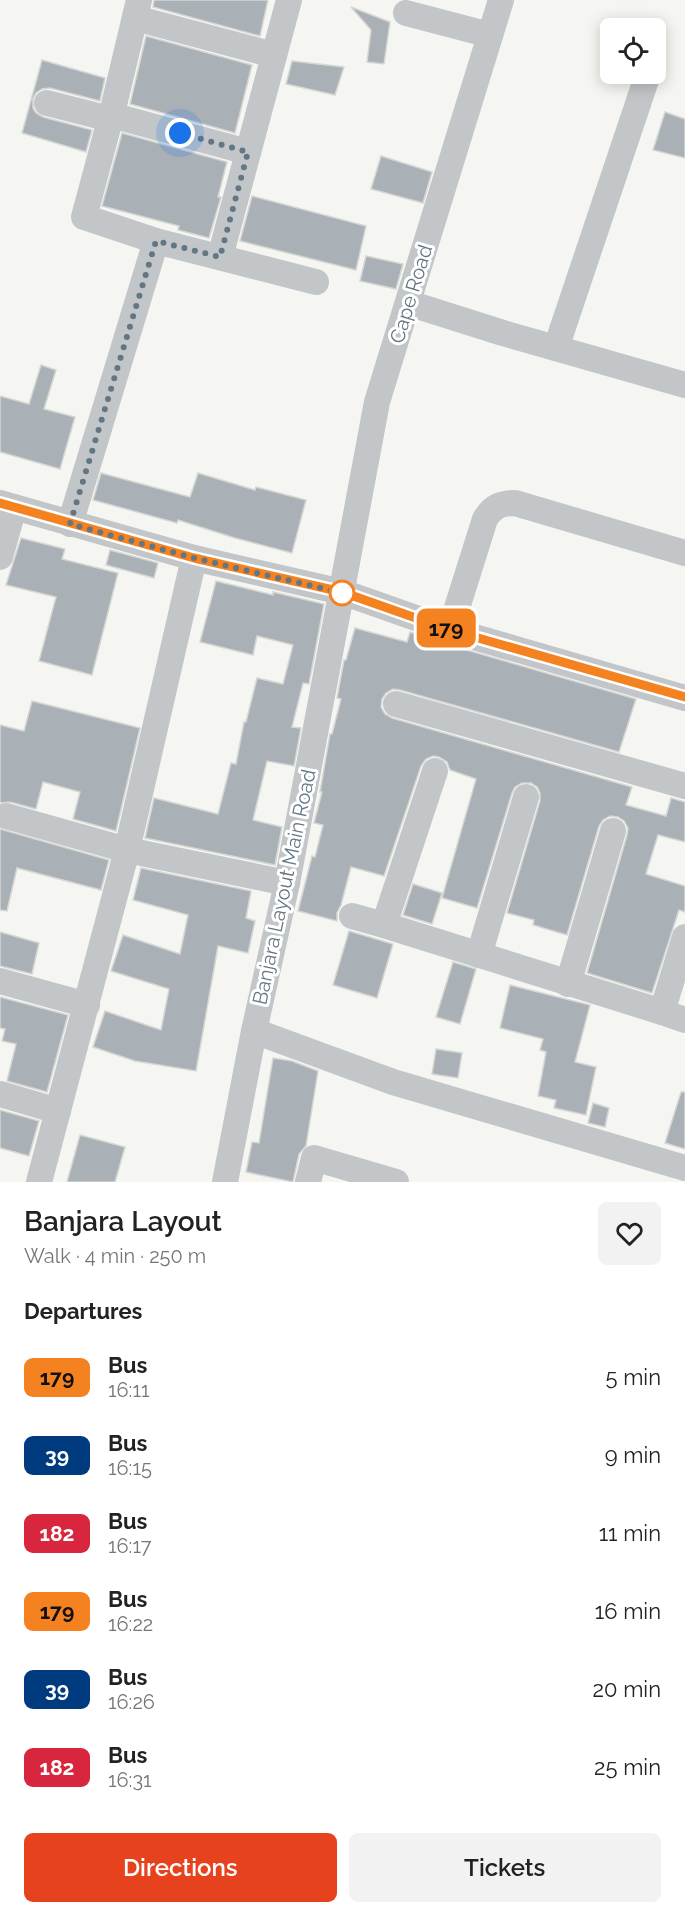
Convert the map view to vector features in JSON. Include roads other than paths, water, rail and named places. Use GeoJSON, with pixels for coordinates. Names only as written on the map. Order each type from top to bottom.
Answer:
{"type":"FeatureCollection","features":[{"type":"Feature","properties":{"kind":"street"},"geometry":{"type":"LineString","coordinates":[[220,257],[289,0]]}},
{"type":"Feature","properties":{"kind":"street","name":"Cape Road"},"geometry":{"type":"LineString","coordinates":[[342,592],[377,402],[501,0]]}},
{"type":"Feature","properties":{"kind":"street"},"geometry":{"type":"LineString","coordinates":[[274,55],[137,9],[84,217],[156,241],[316,282]]}},
{"type":"Feature","properties":{"kind":"street"},"geometry":{"type":"LineString","coordinates":[[406,13],[490,35]]}},
{"type":"Feature","properties":{"kind":"street"},"geometry":{"type":"LineString","coordinates":[[556,348],[645,84]]}},
{"type":"Feature","properties":{"kind":"street"},"geometry":{"type":"LineString","coordinates":[[46,103],[248,152]]}},
{"type":"Feature","properties":{"kind":"street"},"geometry":{"type":"LineString","coordinates":[[70,524],[156,241]]}},
{"type":"Feature","properties":{"kind":"street"},"geometry":{"type":"LineString","coordinates":[[408,303],[685,385]]}},
{"type":"Feature","properties":{"kind":"street"},"geometry":{"type":"LineString","coordinates":[[450,630],[485,519],[491,509],[498,505],[515,504],[685,553]]}},
{"type":"Feature","properties":{"kind":"street"},"geometry":{"type":"LineString","coordinates":[[0,556],[7,505],[194,558],[342,592],[450,630],[685,698]]}},
{"type":"Feature","properties":{"kind":"street"},"geometry":{"type":"LineString","coordinates":[[39,1182],[127,849],[194,558]]}},
{"type":"Feature","properties":{"kind":"street","name":"Banjara Layout Main Road"},"geometry":{"type":"LineString","coordinates":[[225,1182],[254,1031],[287,883],[342,592]]}},
{"type":"Feature","properties":{"kind":"street"},"geometry":{"type":"LineString","coordinates":[[396,704],[685,786]]}},
{"type":"Feature","properties":{"kind":"street"},"geometry":{"type":"LineString","coordinates":[[384,925],[435,771]]}},
{"type":"Feature","properties":{"kind":"street"},"geometry":{"type":"LineString","coordinates":[[479,955],[525,796]]}},
{"type":"Feature","properties":{"kind":"street"},"geometry":{"type":"LineString","coordinates":[[6,816],[127,849],[287,883]]}},
{"type":"Feature","properties":{"kind":"street"},"geometry":{"type":"LineString","coordinates":[[567,984],[613,831]]}},
{"type":"Feature","properties":{"kind":"street"},"geometry":{"type":"LineString","coordinates":[[352,916],[674,1016],[685,937]]}},
{"type":"Feature","properties":{"kind":"street"},"geometry":{"type":"LineString","coordinates":[[0,981],[87,1005]]}},
{"type":"Feature","properties":{"kind":"street"},"geometry":{"type":"LineString","coordinates":[[254,1031],[393,1082],[685,1168]]}},
{"type":"Feature","properties":{"kind":"street"},"geometry":{"type":"LineString","coordinates":[[0,1094],[58,1111]]}},
{"type":"Feature","properties":{"kind":"street"},"geometry":{"type":"LineString","coordinates":[[308,1182],[314,1158],[396,1182]]}}]}
